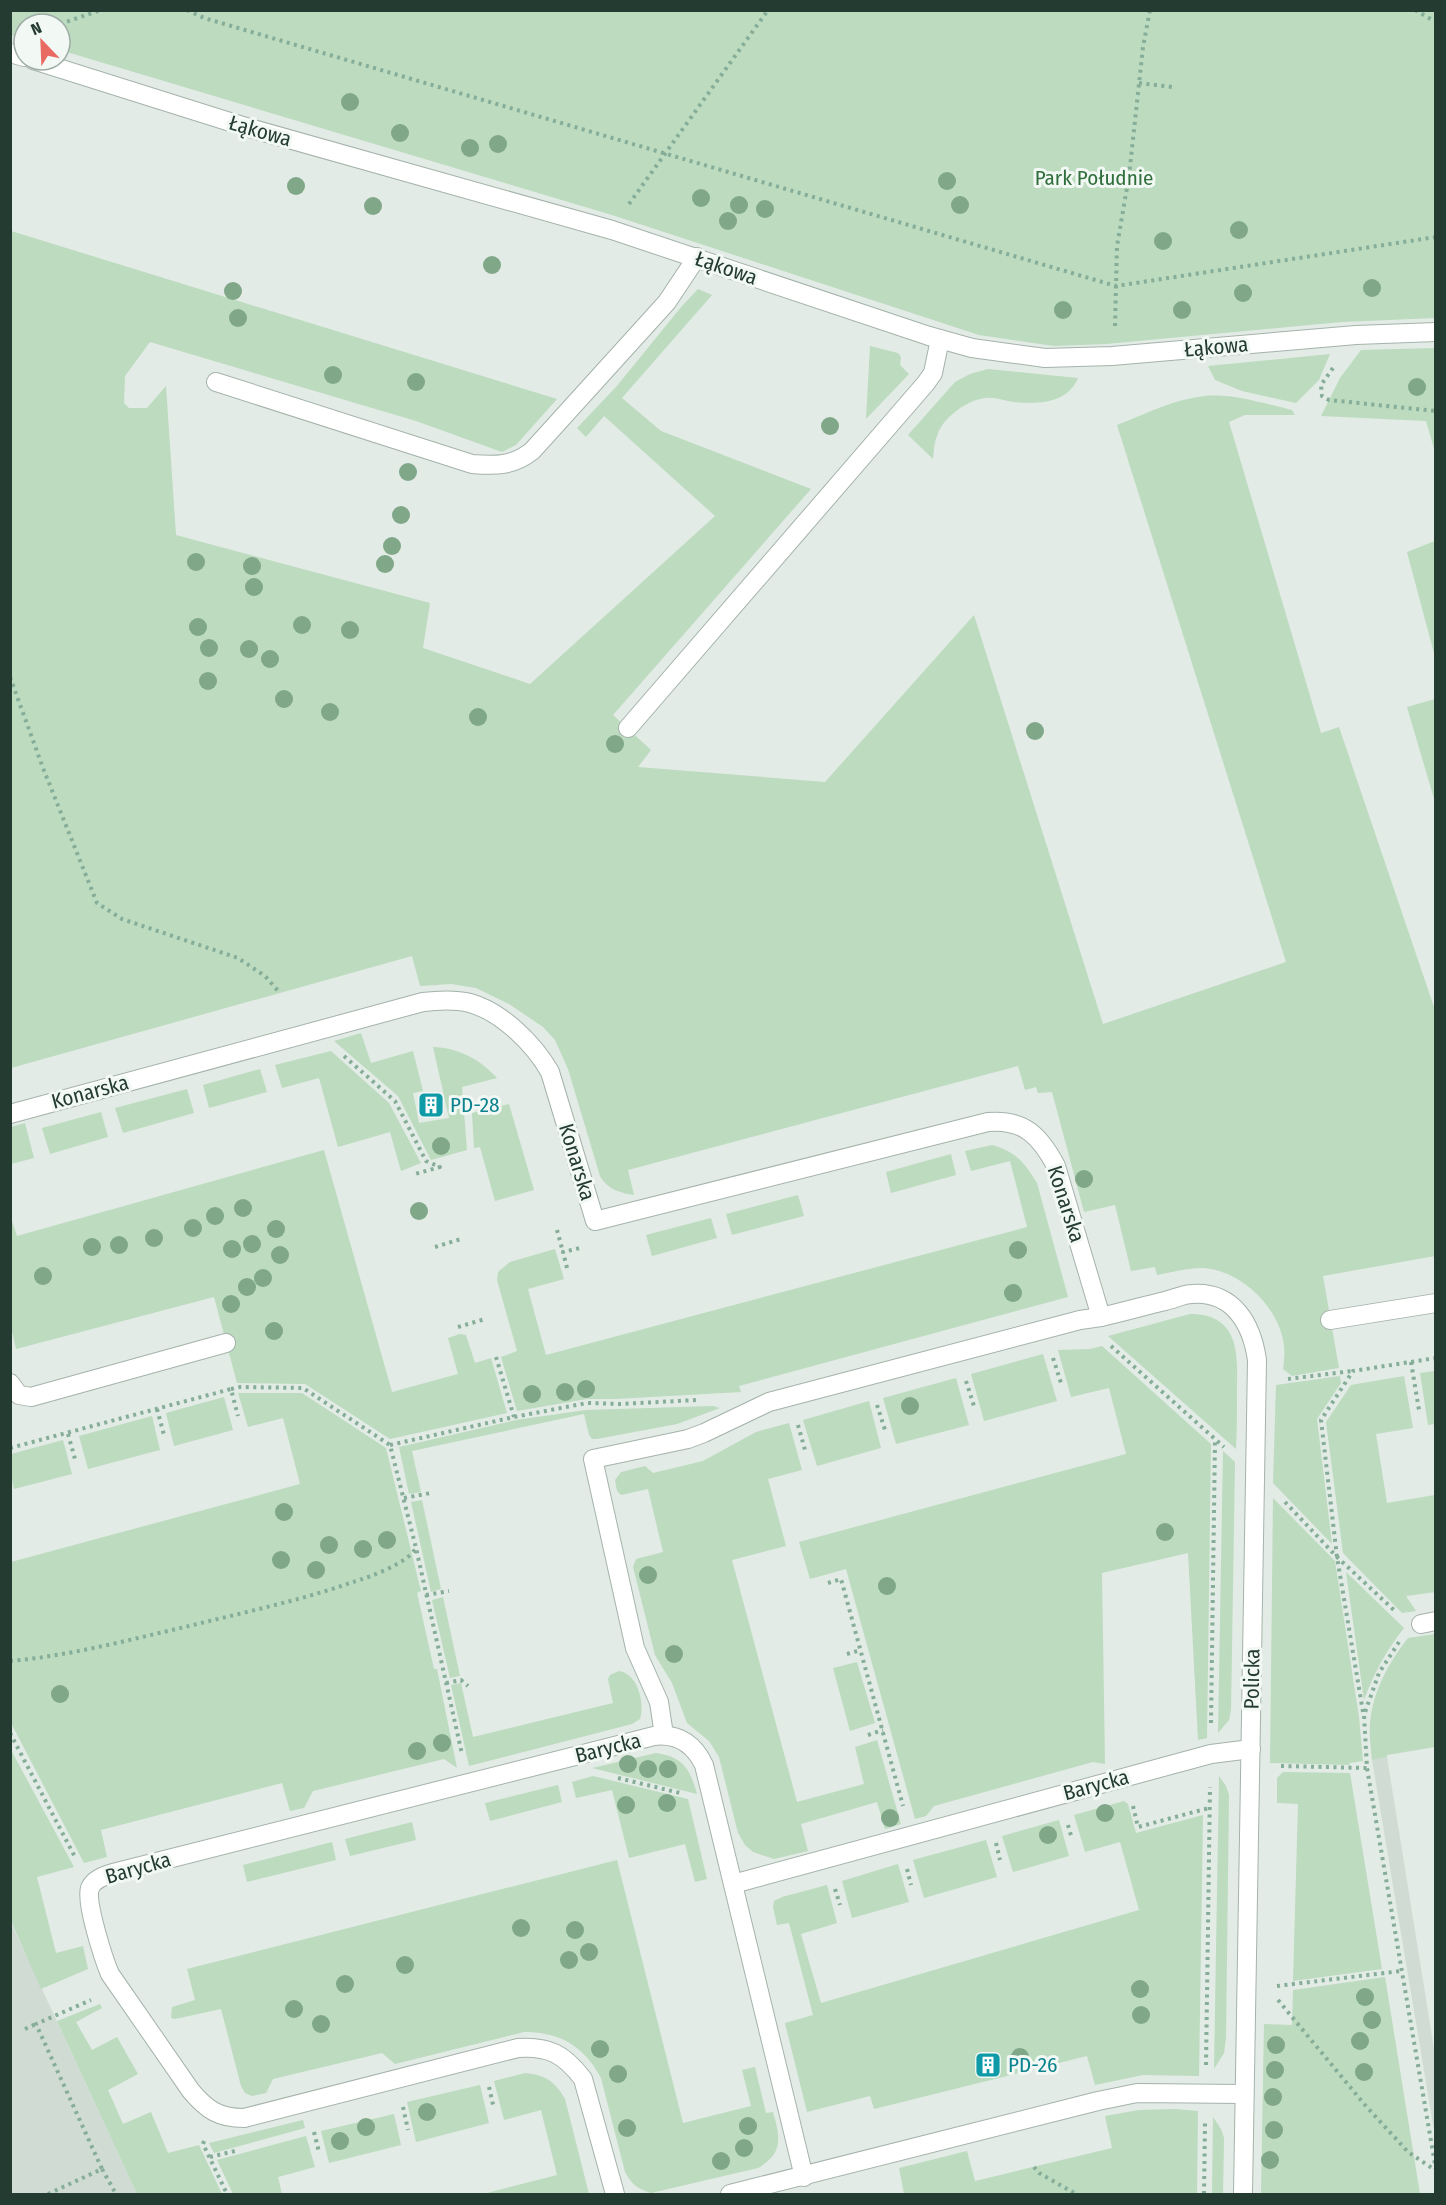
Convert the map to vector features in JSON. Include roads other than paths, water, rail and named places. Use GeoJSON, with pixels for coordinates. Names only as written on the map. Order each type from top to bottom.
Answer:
{"type":"FeatureCollection","features":[{"type":"Feature","properties":{"kind":"street","name":"Łąkowa"},"geometry":{"type":"LineString","coordinates":[[71,72],[246,127],[612,230],[972,348],[1045,358],[1112,356],[1356,335],[1436,332]]}},
{"type":"Feature","properties":{"kind":"street"},"geometry":{"type":"LineString","coordinates":[[216,382],[472,464],[508,465],[521,460],[540,443],[667,302],[697,258]]}},
{"type":"Feature","properties":{"kind":"street"},"geometry":{"type":"LineString","coordinates":[[628,728],[926,383],[933,374],[940,339]]}},
{"type":"Feature","properties":{"kind":"street","name":"Konarska"},"geometry":{"type":"LineString","coordinates":[[10,1114],[423,1002],[446,1000],[471,1003],[506,1023],[540,1054],[550,1072],[595,1221],[988,1122],[1005,1121],[1022,1127],[1036,1136],[1056,1166],[1101,1317]]}},
{"type":"Feature","properties":{"kind":"street","name":"Policka"},"geometry":{"type":"LineString","coordinates":[[664,1735],[659,1702],[634,1648],[593,1459],[688,1439],[769,1402],[1080,1320],[1101,1317],[1192,1294],[1216,1298],[1237,1310],[1248,1325],[1254,1341],[1257,1360],[1243,2194]]}},
{"type":"Feature","properties":{"kind":"street"},"geometry":{"type":"LineString","coordinates":[[1330,1320],[1436,1303]]}},
{"type":"Feature","properties":{"kind":"street"},"geometry":{"type":"LineString","coordinates":[[10,1383],[19,1395],[31,1397],[226,1343]]}},
{"type":"Feature","properties":{"kind":"street","name":"Barycka"},"geometry":{"type":"LineString","coordinates":[[615,2194],[583,2079],[572,2065],[548,2049],[518,2048],[244,2118],[228,2118],[214,2112],[201,2104],[191,2091],[119,1988],[105,1962],[90,1905],[90,1888],[103,1876],[664,1735],[679,1738],[692,1746],[704,1765],[804,2177]]}},
{"type":"Feature","properties":{"kind":"street","name":"Barycka"},"geometry":{"type":"LineString","coordinates":[[733,1884],[1210,1754],[1251,1749]]}},
{"type":"Feature","properties":{"kind":"street"},"geometry":{"type":"LineString","coordinates":[[730,2194],[1137,2093],[1244,2094]]}},
{"type":"Feature","properties":{"kind":"place","name":"PD-28"},"geometry":{"type":"Point","coordinates":[431,1105]}},
{"type":"Feature","properties":{"kind":"place","name":"PD-26"},"geometry":{"type":"Point","coordinates":[988,2065]}},
{"type":"Feature","properties":{"kind":"park label","name":"Park Południe"},"geometry":{"type":"Point","coordinates":[1094,178]}}]}
